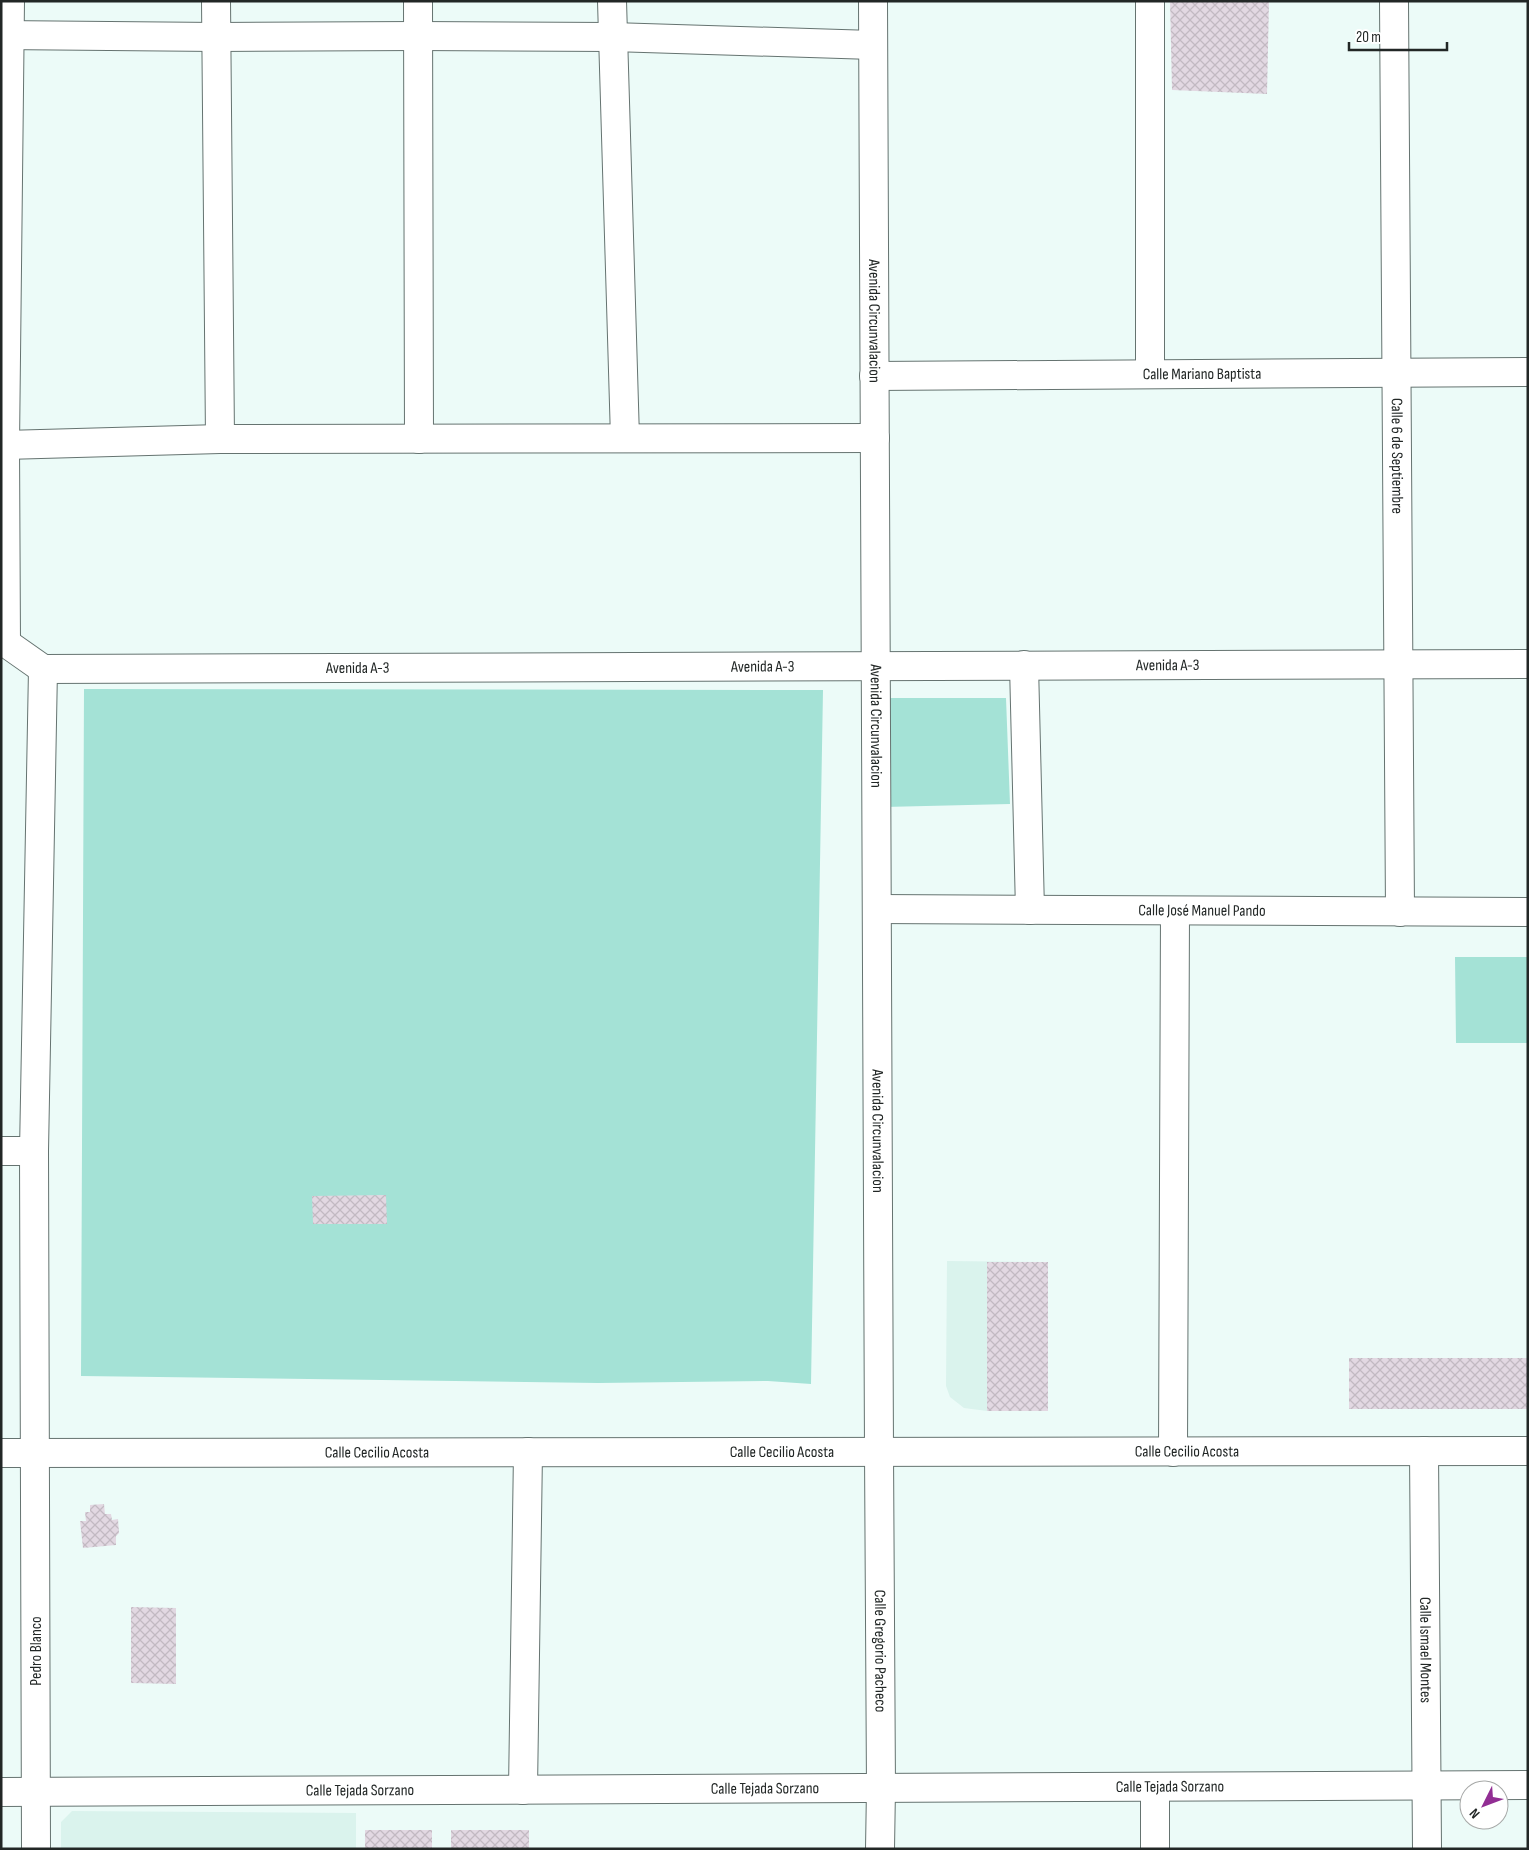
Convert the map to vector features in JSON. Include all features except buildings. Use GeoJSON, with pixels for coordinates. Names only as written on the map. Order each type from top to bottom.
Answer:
{"type":"FeatureCollection","features":[{"type":"Feature","properties":{"kind":"street"},"geometry":{"type":"LineString","coordinates":[[10,1],[6,36],[4,643],[43,669]]}},
{"type":"Feature","properties":{"kind":"street"},"geometry":{"type":"LineString","coordinates":[[216,1],[220,439]]}},
{"type":"Feature","properties":{"kind":"street"},"geometry":{"type":"LineString","coordinates":[[418,1],[419,439]]}},
{"type":"Feature","properties":{"kind":"street"},"geometry":{"type":"LineString","coordinates":[[612,1],[625,438]]}},
{"type":"Feature","properties":{"kind":"street","name":"Avenida Circunvalacion"},"geometry":{"type":"LineString","coordinates":[[873,1],[879,1452]]}},
{"type":"Feature","properties":{"kind":"street"},"geometry":{"type":"LineString","coordinates":[[1150,1],[1150,374]]}},
{"type":"Feature","properties":{"kind":"street","name":"Calle 6 de Septiembre"},"geometry":{"type":"LineString","coordinates":[[1394,1],[1400,912]]}},
{"type":"Feature","properties":{"kind":"street"},"geometry":{"type":"LineString","coordinates":[[6,36],[612,37],[873,45]]}},
{"type":"Feature","properties":{"kind":"street","name":"Calle Mariano Baptista"},"geometry":{"type":"LineString","coordinates":[[874,376],[1528,372]]}},
{"type":"Feature","properties":{"kind":"street"},"geometry":{"type":"LineString","coordinates":[[5,445],[220,439],[875,438]]}},
{"type":"Feature","properties":{"kind":"street","name":"Avenida A-3"},"geometry":{"type":"LineString","coordinates":[[43,669],[1528,664]]}},
{"type":"Feature","properties":{"kind":"street"},"geometry":{"type":"LineString","coordinates":[[1024,665],[1030,910]]}},
{"type":"Feature","properties":{"kind":"street","name":"Pedro Blanco"},"geometry":{"type":"LineString","coordinates":[[36,1849],[34,1151],[43,669]]}},
{"type":"Feature","properties":{"kind":"street","name":"Calle José Manuel Pando"},"geometry":{"type":"LineString","coordinates":[[877,909],[1528,912]]}},
{"type":"Feature","properties":{"kind":"street"},"geometry":{"type":"LineString","coordinates":[[1173,1452],[1175,911]]}},
{"type":"Feature","properties":{"kind":"street"},"geometry":{"type":"LineString","coordinates":[[1,1151],[34,1151]]}},
{"type":"Feature","properties":{"kind":"street","name":"Calle Ismael Montes"},"geometry":{"type":"LineString","coordinates":[[1424,1451],[1427,1849]]}},
{"type":"Feature","properties":{"kind":"street","name":"Calle Cecilio Acosta"},"geometry":{"type":"LineString","coordinates":[[1,1453],[1528,1451]]}},
{"type":"Feature","properties":{"kind":"street"},"geometry":{"type":"LineString","coordinates":[[522,1790],[528,1452]]}},
{"type":"Feature","properties":{"kind":"street","name":"Calle Gregorio Pacheco"},"geometry":{"type":"LineString","coordinates":[[879,1452],[882,1788],[880,1849]]}},
{"type":"Feature","properties":{"kind":"street","name":"Calle Tejada Sorzano"},"geometry":{"type":"LineString","coordinates":[[1,1792],[1528,1785]]}},
{"type":"Feature","properties":{"kind":"street"},"geometry":{"type":"LineString","coordinates":[[1155,1787],[1155,1849]]}},
{"type":"Feature","properties":{"kind":"shaded area"},"geometry":{"type":"Polygon","coordinates":[[[947,1261],[1048,1262],[1048,1411],[987,1411],[964,1408],[950,1397],[946,1386],[947,1261]]]}},
{"type":"Feature","properties":{"kind":"shaded area"},"geometry":{"type":"Polygon","coordinates":[[[72,1811],[356,1813],[356,1849],[61,1849],[61,1822],[72,1811]]]}},
{"type":"Feature","properties":{"kind":"green space"},"geometry":{"type":"Polygon","coordinates":[[[84,689],[823,690],[811,1384],[768,1381],[598,1383],[81,1376],[84,689]]]}},
{"type":"Feature","properties":{"kind":"green space"},"geometry":{"type":"Polygon","coordinates":[[[877,698],[1006,698],[1010,804],[884,807],[877,698]]]}},
{"type":"Feature","properties":{"kind":"green space"},"geometry":{"type":"Polygon","coordinates":[[[1455,957],[1528,957],[1528,1043],[1456,1043],[1455,957]]]}}]}
